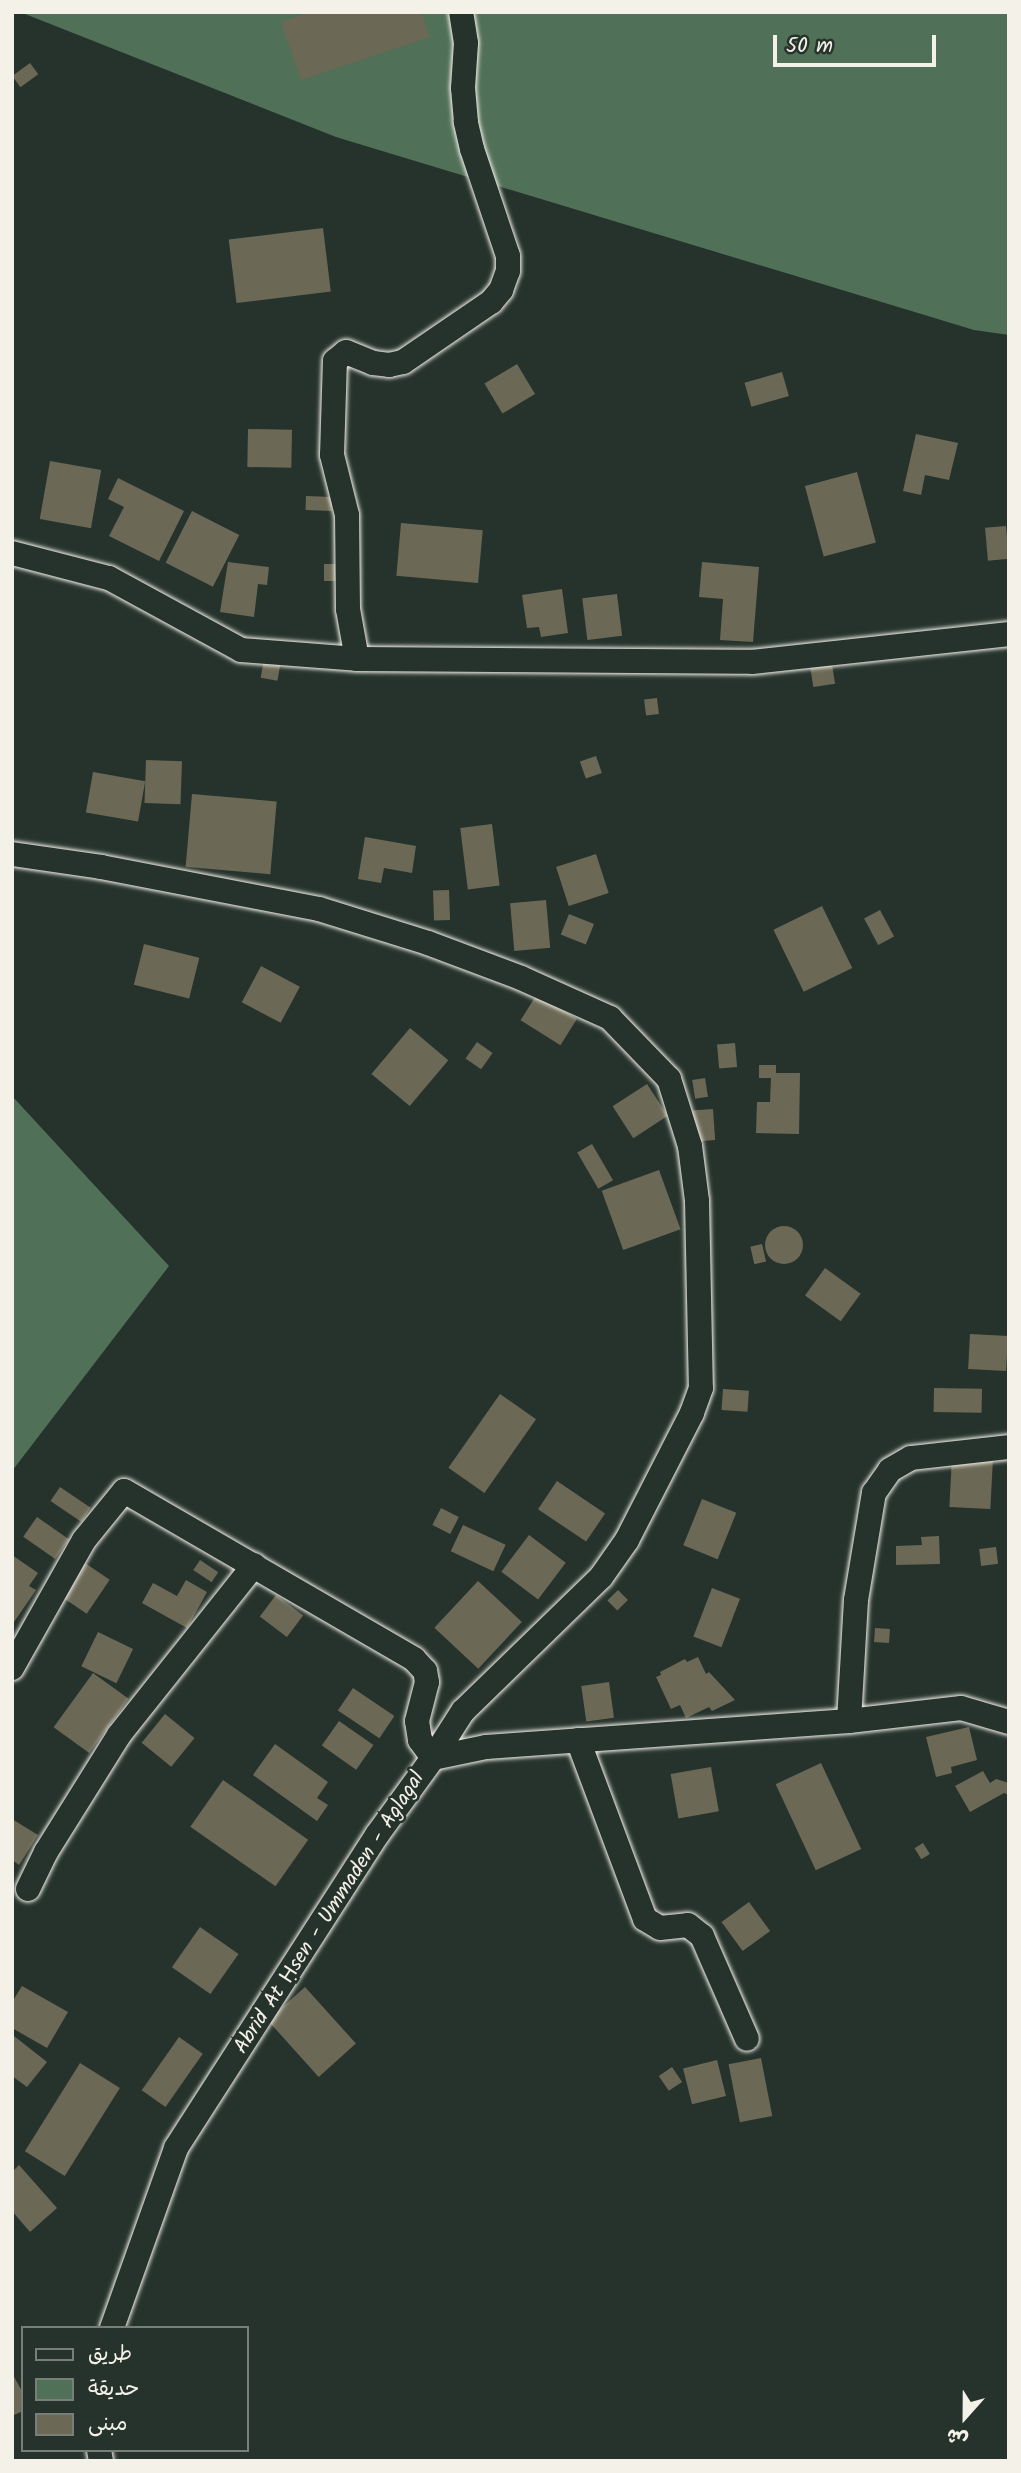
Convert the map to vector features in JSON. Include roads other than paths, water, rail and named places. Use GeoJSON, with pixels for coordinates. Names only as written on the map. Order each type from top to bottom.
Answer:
{"type":"FeatureCollection","features":[{"type":"Feature","properties":{"kind":"street"},"geometry":{"type":"LineString","coordinates":[[357,659],[348,609],[347,515],[332,455],[335,361],[346,352],[373,363],[389,365],[403,362],[491,302],[501,290],[508,271],[509,256],[472,149],[466,122],[463,88],[466,43],[461,12]]}},
{"type":"Feature","properties":{"kind":"street"},"geometry":{"type":"LineString","coordinates":[[12,553],[109,578],[241,650],[357,659],[752,662],[1009,634]]}},
{"type":"Feature","properties":{"kind":"street"},"geometry":{"type":"LineString","coordinates":[[12,855],[102,867],[319,909],[428,943],[521,978],[610,1018],[670,1079],[690,1146],[697,1201],[701,1388],[692,1413],[633,1528],[601,1577],[463,1711],[433,1758],[420,1740],[417,1721],[425,1694],[425,1671],[414,1660],[124,1491],[84,1540],[12,1668]]}},
{"type":"Feature","properties":{"kind":"street"},"geometry":{"type":"LineString","coordinates":[[849,1721],[856,1600],[874,1493],[890,1470],[911,1458],[1009,1447]]}},
{"type":"Feature","properties":{"kind":"street"},"geometry":{"type":"LineString","coordinates":[[28,1889],[46,1852],[119,1735],[254,1565]]}},
{"type":"Feature","properties":{"kind":"street","name":"Abrid At Ḥsen - Ummaden - Aglagal"},"geometry":{"type":"LineString","coordinates":[[113,2326],[176,2148],[377,1835],[433,1758],[485,1747],[849,1721],[961,1708],[1009,1722]]}},
{"type":"Feature","properties":{"kind":"street"},"geometry":{"type":"LineString","coordinates":[[578,1740],[645,1919],[660,1928],[688,1925],[702,1936],[747,2039]]}}]}
